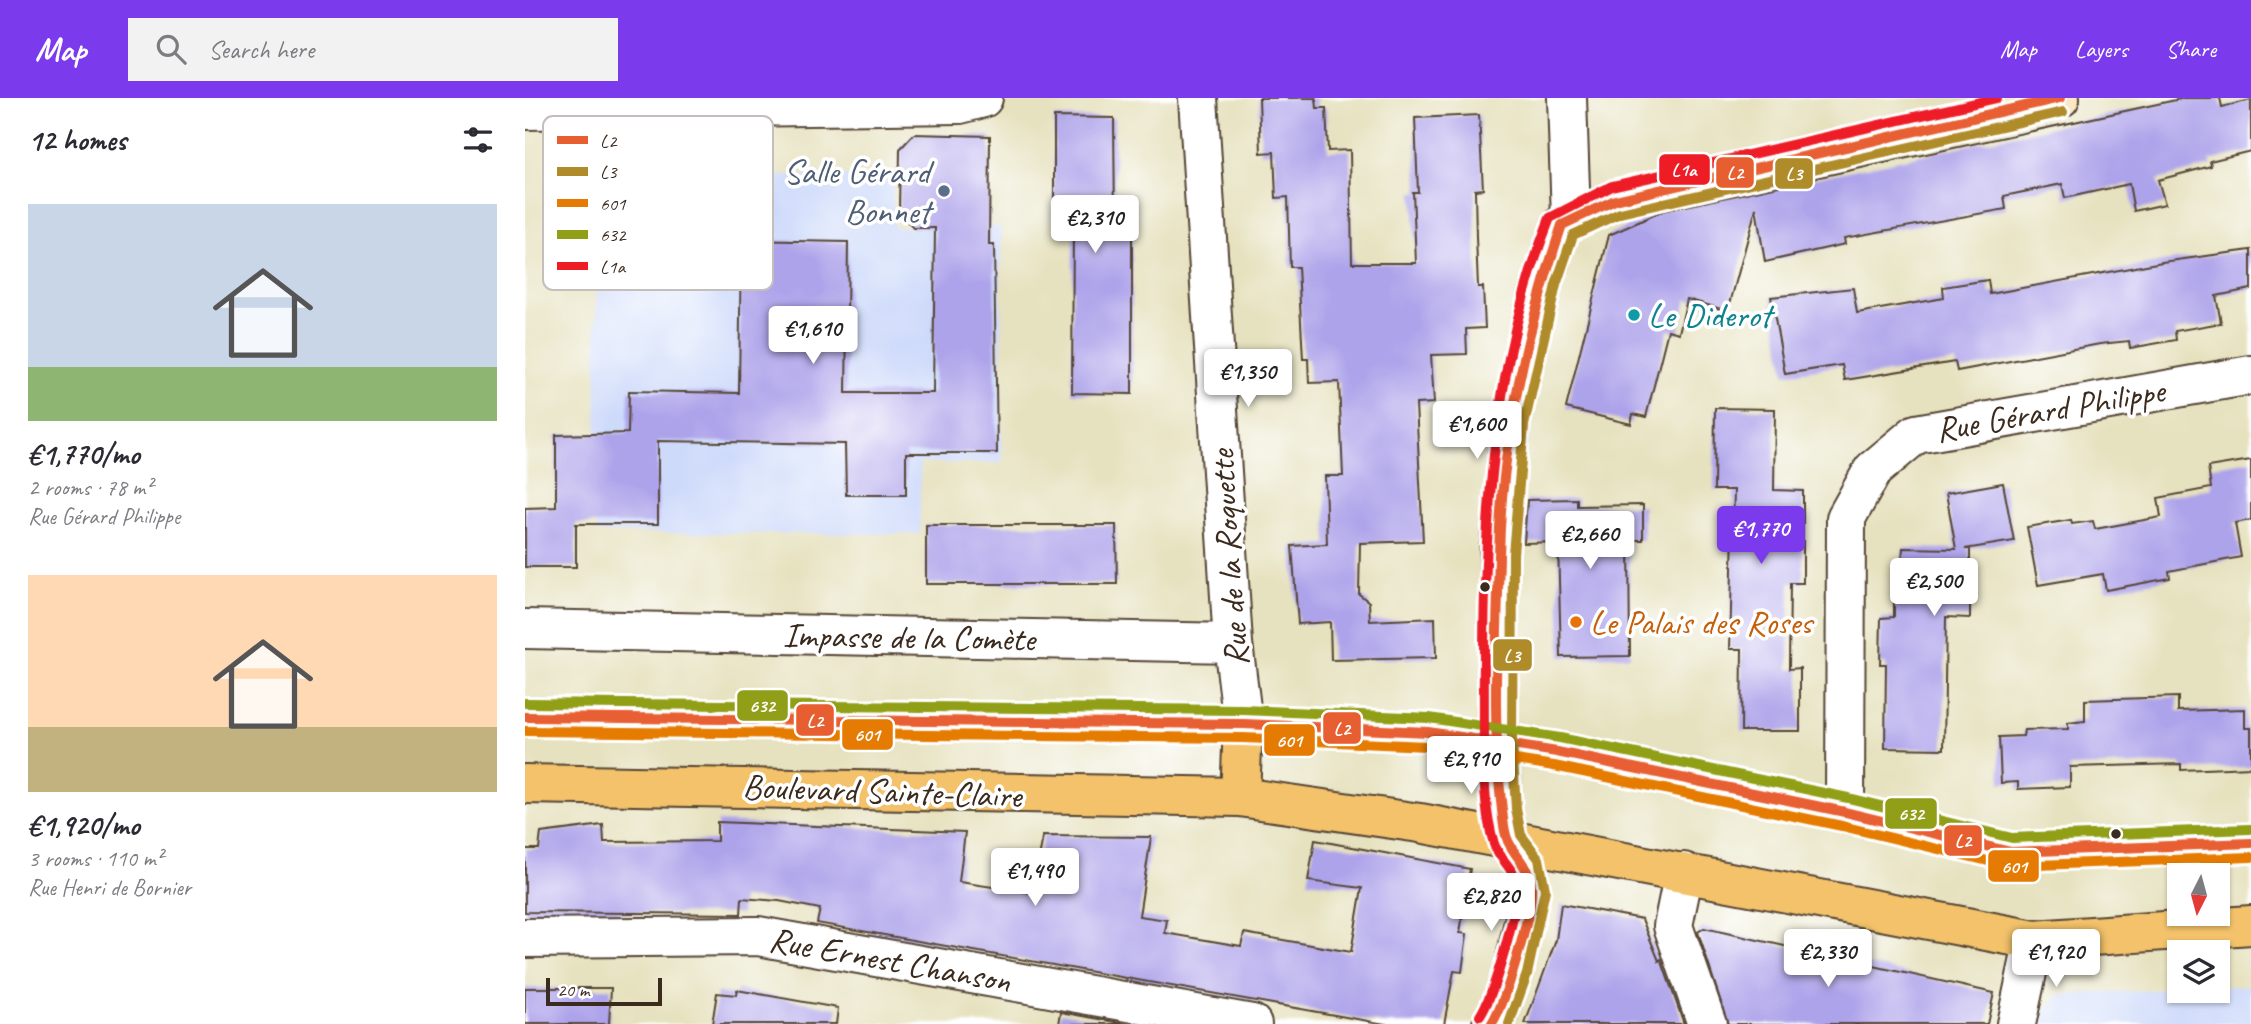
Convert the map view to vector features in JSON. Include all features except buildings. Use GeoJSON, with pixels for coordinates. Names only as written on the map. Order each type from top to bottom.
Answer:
{"type":"FeatureCollection","features":[{"type":"Feature","properties":{"kind":"main road"},"geometry":{"type":"LineString","coordinates":[[1492,1024],[1499,1013],[1513,971],[1531,890],[1526,864],[1508,841],[1502,811],[1498,742],[1499,553],[1510,423],[1554,242],[1562,225],[1615,200],[2060,98]]}},
{"type":"Feature","properties":{"kind":"main road","name":"Boulevard Sainte-Claire"},"geometry":{"type":"LineString","coordinates":[[525,717],[1243,724],[1428,732],[1498,742],[1846,812],[2011,852],[2251,843]]}},
{"type":"Feature","properties":{"kind":"main road"},"geometry":{"type":"LineString","coordinates":[[1240,797],[1243,724]]}},
{"type":"Feature","properties":{"kind":"main road","name":"Boulevard Sainte-Claire"},"geometry":{"type":"LineString","coordinates":[[525,784],[1240,797],[1420,823],[2034,940],[2251,925]]}},
{"type":"Feature","properties":{"kind":"street"},"geometry":{"type":"LineString","coordinates":[[525,110],[960,104],[983,98]]}},
{"type":"Feature","properties":{"kind":"street","name":"Rue de la Roquette"},"geometry":{"type":"LineString","coordinates":[[1198,98],[1233,643],[1243,724]]}},
{"type":"Feature","properties":{"kind":"street"},"geometry":{"type":"LineString","coordinates":[[1567,98],[1571,219]]}},
{"type":"Feature","properties":{"kind":"street","name":"Rue Gérard Philippe"},"geometry":{"type":"LineString","coordinates":[[1846,812],[1846,518],[1873,470],[1916,434],[2251,375]]}},
{"type":"Feature","properties":{"kind":"street","name":"Impasse de la Comète"},"geometry":{"type":"LineString","coordinates":[[525,629],[1233,643]]}},
{"type":"Feature","properties":{"kind":"street"},"geometry":{"type":"LineString","coordinates":[[1683,873],[1673,926],[1707,1024]]}},
{"type":"Feature","properties":{"kind":"street","name":"Rue Ernest Chanson"},"geometry":{"type":"LineString","coordinates":[[525,938],[758,936],[1252,1024]]}},
{"type":"Feature","properties":{"kind":"street"},"geometry":{"type":"LineString","coordinates":[[2016,1024],[2034,940]]}},
{"type":"Feature","properties":{"kind":"shaded area"},"geometry":{"type":"Polygon","coordinates":[[[773,175],[893,176],[894,227],[1001,227],[1002,463],[920,463],[920,534],[596,533],[597,290],[773,290],[773,175]]]}},
{"type":"Feature","properties":{"kind":"shaded area"},"geometry":{"type":"Polygon","coordinates":[[[2251,985],[2251,1024],[2037,1024],[2039,1016],[2060,995],[2167,990],[2167,1003],[2230,1003],[2230,986],[2251,985]]]}},
{"type":"Feature","properties":{"kind":"transit line","name":"L1a"},"geometry":{"type":"LineString","coordinates":[[1480,1016],[1492,991],[1503,955],[1517,890],[1514,876],[1494,844],[1485,792],[1485,607],[1492,475],[1512,344],[1528,281],[1550,218],[1612,186],[1997,98]]}},
{"type":"Feature","properties":{"kind":"transit line","name":"L2"},"geometry":{"type":"LineString","coordinates":[[1492,1024],[1504,998],[1517,957],[1528,916],[1531,887],[1527,872],[1508,841],[1503,822],[1499,779],[1496,683],[1501,514],[1510,430],[1518,388],[1537,306],[1562,225],[1615,200],[2060,98]]}},
{"type":"Feature","properties":{"kind":"transit line","name":"L3"},"geometry":{"type":"LineString","coordinates":[[1509,1024],[1527,974],[1545,890],[1539,859],[1521,835],[1516,809],[1512,742],[1513,554],[1524,425],[1556,285],[1573,235],[1620,213],[2063,112]]}},
{"type":"Feature","properties":{"kind":"transit line","name":"632"},"geometry":{"type":"LineString","coordinates":[[525,703],[1243,710],[1429,718],[1560,738],[1848,798],[2012,838],[2250,829]]}},
{"type":"Feature","properties":{"kind":"transit line","name":"L2"},"geometry":{"type":"LineString","coordinates":[[525,717],[1243,724],[1428,732],[1557,752],[1845,812],[2011,852],[2251,843]]}},
{"type":"Feature","properties":{"kind":"transit line","name":"601"},"geometry":{"type":"LineString","coordinates":[[525,731],[1243,738],[1427,746],[1554,766],[1842,826],[2009,866],[2251,857]]}},
{"type":"Feature","properties":{"kind":"place","name":"Salle Gérard Bonnet"},"geometry":{"type":"Point","coordinates":[944,191]}},
{"type":"Feature","properties":{"kind":"place","name":"Le Diderot"},"geometry":{"type":"Point","coordinates":[1634,315]}},
{"type":"Feature","properties":{"kind":"place","name":"Le Palais des Roses"},"geometry":{"type":"Point","coordinates":[1576,622]}}]}
